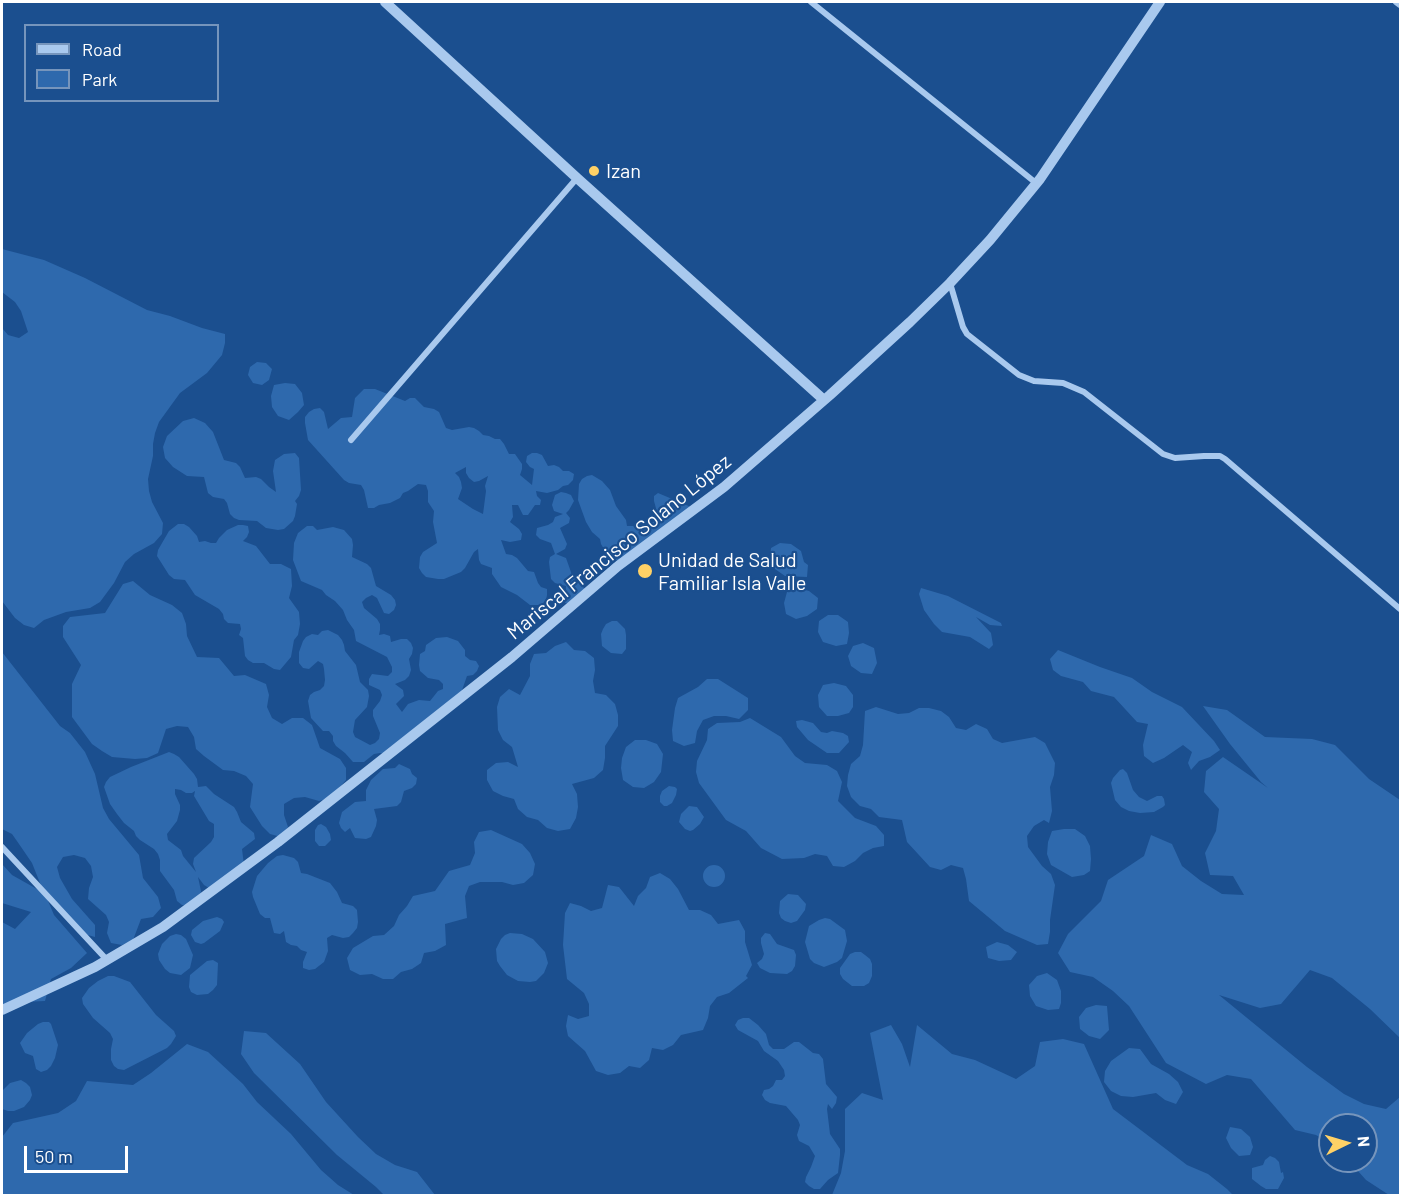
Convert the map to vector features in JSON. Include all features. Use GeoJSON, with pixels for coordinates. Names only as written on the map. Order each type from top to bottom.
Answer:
{"type":"FeatureCollection","features":[{"type":"Feature","properties":{"kind":"street"},"geometry":{"type":"LineString","coordinates":[[385,2],[824,400]]}},
{"type":"Feature","properties":{"kind":"street"},"geometry":{"type":"LineString","coordinates":[[811,2],[1036,183]]}},
{"type":"Feature","properties":{"kind":"street","name":"Mariscal Francisco Solano López"},"geometry":{"type":"LineString","coordinates":[[2,1010],[94,968],[163,927],[278,842],[512,657],[618,566],[724,487],[824,400],[910,322],[990,240],[1036,183],[1160,2]]}},
{"type":"Feature","properties":{"kind":"street"},"geometry":{"type":"LineString","coordinates":[[1396,2],[1401,5]]}},
{"type":"Feature","properties":{"kind":"street"},"geometry":{"type":"LineString","coordinates":[[351,440],[577,178]]}},
{"type":"Feature","properties":{"kind":"street"},"geometry":{"type":"LineString","coordinates":[[950,283],[967,334],[1019,375],[1034,381],[1063,382],[1084,392],[1163,454],[1174,458],[1220,456],[1225,459],[1401,609]]}},
{"type":"Feature","properties":{"kind":"street"},"geometry":{"type":"LineString","coordinates":[[2,847],[107,960]]}},
{"type":"Feature","properties":{"kind":"green space"},"geometry":{"type":"Polygon","coordinates":[[[2,249],[44,260],[147,310],[225,334],[222,355],[207,373],[180,393],[159,422],[155,433],[148,479],[152,502],[163,523],[162,534],[154,543],[125,562],[114,583],[100,602],[90,608],[66,612],[44,620],[34,628],[24,625],[15,618],[2,601],[2,328],[8,335],[19,338],[28,332],[21,311],[15,302],[2,292],[2,249]]]}},
{"type":"Feature","properties":{"kind":"green space"},"geometry":{"type":"Polygon","coordinates":[[[257,362],[266,363],[272,369],[269,380],[262,385],[253,383],[248,375],[250,367],[257,362]]]}},
{"type":"Feature","properties":{"kind":"green space"},"geometry":{"type":"Polygon","coordinates":[[[295,384],[302,393],[304,405],[289,420],[278,416],[272,407],[271,396],[274,385],[295,384]]]}},
{"type":"Feature","properties":{"kind":"green space"},"geometry":{"type":"Polygon","coordinates":[[[364,389],[375,389],[405,401],[415,398],[424,407],[439,412],[446,428],[452,430],[474,428],[483,435],[500,439],[509,454],[515,454],[522,464],[520,475],[532,485],[534,469],[526,462],[527,456],[532,453],[542,455],[548,466],[554,465],[574,474],[573,480],[568,485],[558,490],[547,493],[536,491],[541,500],[540,505],[535,505],[528,515],[523,515],[518,505],[512,505],[513,517],[510,522],[519,529],[522,534],[521,540],[510,542],[501,540],[506,554],[517,558],[528,571],[534,572],[541,587],[547,589],[546,600],[541,605],[530,605],[501,587],[492,574],[492,568],[481,564],[478,549],[461,572],[444,579],[426,577],[422,573],[419,568],[420,557],[423,552],[437,543],[433,522],[434,511],[428,502],[426,485],[418,484],[390,503],[368,508],[361,485],[344,480],[308,440],[305,417],[309,412],[320,408],[324,412],[328,429],[341,418],[352,417],[355,398],[364,389]],[[466,467],[455,473],[459,477],[462,488],[458,499],[483,514],[488,476],[474,482],[466,473],[466,467]]]}},
{"type":"Feature","properties":{"kind":"green space"},"geometry":{"type":"Polygon","coordinates":[[[194,418],[205,423],[213,432],[224,460],[236,463],[245,478],[261,479],[276,492],[273,471],[275,460],[284,454],[295,453],[299,458],[301,490],[295,501],[297,504],[293,521],[284,529],[266,528],[257,521],[234,518],[224,499],[213,497],[208,493],[204,477],[187,476],[173,467],[165,458],[163,447],[167,436],[183,421],[194,418]]]}},
{"type":"Feature","properties":{"kind":"green space"},"geometry":{"type":"Polygon","coordinates":[[[592,475],[610,490],[627,526],[633,526],[642,533],[656,517],[654,496],[658,493],[691,507],[663,539],[621,562],[604,549],[600,539],[592,532],[578,500],[579,484],[582,479],[592,475]]]}},
{"type":"Feature","properties":{"kind":"green space"},"geometry":{"type":"Polygon","coordinates":[[[561,492],[571,495],[574,501],[566,513],[570,518],[569,523],[560,528],[567,544],[565,549],[556,554],[566,558],[572,575],[577,575],[581,579],[581,585],[585,589],[576,604],[565,603],[566,586],[555,583],[551,579],[549,562],[550,557],[555,554],[551,543],[536,535],[537,528],[548,525],[555,517],[563,514],[554,511],[552,505],[555,495],[561,492]]]}},
{"type":"Feature","properties":{"kind":"green space"},"geometry":{"type":"Polygon","coordinates":[[[178,524],[189,527],[199,542],[211,543],[216,543],[227,530],[238,525],[248,526],[249,532],[243,541],[256,546],[270,564],[281,564],[291,569],[292,586],[289,598],[299,612],[300,624],[291,657],[280,670],[264,663],[253,663],[248,660],[245,656],[243,638],[239,635],[240,624],[228,623],[219,609],[195,595],[185,580],[174,579],[169,575],[157,556],[158,550],[169,531],[178,524]]]}},
{"type":"Feature","properties":{"kind":"green space"},"geometry":{"type":"Polygon","coordinates":[[[307,526],[313,526],[317,530],[333,527],[344,530],[352,539],[352,557],[371,568],[376,586],[395,600],[394,610],[389,614],[384,613],[377,598],[372,595],[362,602],[364,608],[380,624],[379,635],[390,636],[391,642],[407,639],[413,648],[409,659],[411,670],[409,676],[395,684],[403,690],[404,696],[396,704],[402,712],[408,704],[419,700],[430,701],[438,691],[443,689],[443,684],[439,680],[428,678],[420,671],[419,665],[420,654],[425,651],[426,645],[436,638],[447,637],[458,641],[465,650],[465,656],[476,661],[479,666],[473,675],[467,676],[461,693],[386,754],[374,754],[364,762],[353,762],[336,746],[329,731],[323,731],[311,718],[308,701],[310,695],[324,686],[324,669],[323,664],[318,661],[309,669],[303,668],[299,663],[299,652],[306,637],[312,634],[318,635],[322,631],[328,630],[342,640],[345,651],[356,665],[360,682],[368,690],[369,696],[367,707],[355,720],[353,732],[355,737],[370,745],[379,739],[380,733],[373,710],[382,695],[380,690],[369,685],[369,679],[372,674],[388,676],[392,672],[392,667],[387,657],[356,641],[354,630],[335,601],[322,590],[301,581],[293,560],[294,543],[298,533],[307,526]]]}},
{"type":"Feature","properties":{"kind":"green space"},"geometry":{"type":"Polygon","coordinates":[[[780,543],[791,544],[801,551],[804,562],[808,565],[807,577],[785,576],[775,569],[770,559],[771,548],[780,543]]]}},
{"type":"Feature","properties":{"kind":"green space"},"geometry":{"type":"Polygon","coordinates":[[[133,581],[150,595],[172,605],[182,613],[187,636],[197,657],[219,658],[234,676],[245,675],[266,684],[269,695],[267,707],[272,718],[282,724],[292,718],[303,718],[312,725],[320,748],[340,759],[346,768],[346,780],[330,798],[319,801],[305,797],[294,798],[284,804],[284,815],[288,827],[281,837],[270,834],[250,807],[253,784],[246,776],[234,771],[223,770],[196,749],[194,737],[188,727],[177,726],[166,729],[158,753],[147,758],[135,759],[112,757],[102,751],[92,744],[72,717],[72,684],[81,665],[63,637],[63,626],[70,617],[105,613],[123,584],[133,581]]]}},
{"type":"Feature","properties":{"kind":"green space"},"geometry":{"type":"Polygon","coordinates":[[[798,588],[809,591],[818,598],[817,609],[807,616],[796,619],[786,614],[784,603],[787,592],[798,588]]]}},
{"type":"Feature","properties":{"kind":"green space"},"geometry":{"type":"Polygon","coordinates":[[[921,588],[948,596],[1001,623],[1002,626],[990,625],[976,617],[991,633],[993,645],[989,649],[970,637],[942,632],[924,610],[919,594],[921,588]]]}},
{"type":"Feature","properties":{"kind":"green space"},"geometry":{"type":"Polygon","coordinates":[[[828,615],[838,615],[848,622],[847,644],[836,646],[823,642],[818,632],[819,621],[828,615]]]}},
{"type":"Feature","properties":{"kind":"green space"},"geometry":{"type":"Polygon","coordinates":[[[612,621],[617,621],[625,629],[626,649],[622,654],[611,653],[602,646],[603,629],[612,621]]]}},
{"type":"Feature","properties":{"kind":"green space"},"geometry":{"type":"Polygon","coordinates":[[[566,642],[574,650],[585,651],[594,658],[595,693],[606,695],[615,704],[618,726],[605,746],[603,770],[594,778],[572,784],[577,794],[576,818],[570,829],[558,831],[527,817],[518,809],[514,799],[493,791],[487,780],[487,770],[496,763],[508,762],[518,767],[512,747],[503,740],[498,730],[497,707],[500,697],[509,689],[520,695],[530,676],[530,664],[534,654],[546,653],[566,642]]]}},
{"type":"Feature","properties":{"kind":"green space"},"geometry":{"type":"Polygon","coordinates":[[[863,643],[874,648],[877,663],[872,674],[861,673],[851,666],[848,656],[853,646],[863,643]]]}},
{"type":"Feature","properties":{"kind":"green space"},"geometry":{"type":"Polygon","coordinates":[[[1058,650],[1132,678],[1152,692],[1182,707],[1220,750],[1199,761],[1191,770],[1188,763],[1192,752],[1183,745],[1153,763],[1144,756],[1143,745],[1148,724],[1137,722],[1114,697],[1091,691],[1083,682],[1061,676],[1053,670],[1050,659],[1058,650]]]}},
{"type":"Feature","properties":{"kind":"green space"},"geometry":{"type":"Polygon","coordinates":[[[2,652],[60,726],[70,733],[85,752],[95,774],[103,808],[109,819],[139,855],[143,878],[158,897],[161,908],[153,917],[141,919],[133,940],[122,945],[111,943],[107,933],[109,922],[106,915],[88,899],[93,877],[91,866],[85,858],[74,855],[63,857],[57,867],[60,878],[72,899],[95,925],[95,937],[84,934],[46,896],[54,915],[87,953],[71,968],[51,979],[45,1001],[24,1002],[2,1010],[2,922],[15,929],[31,912],[2,903],[2,864],[12,875],[44,893],[32,863],[12,834],[2,829],[2,652]]]}},
{"type":"Feature","properties":{"kind":"green space"},"geometry":{"type":"Polygon","coordinates":[[[707,679],[718,679],[748,698],[748,710],[739,719],[714,716],[703,720],[697,731],[695,743],[684,746],[673,741],[672,730],[678,698],[707,679]]]}},
{"type":"Feature","properties":{"kind":"green space"},"geometry":{"type":"Polygon","coordinates":[[[834,683],[846,686],[853,695],[853,707],[849,713],[827,716],[819,707],[818,695],[823,685],[834,683]]]}},
{"type":"Feature","properties":{"kind":"green space"},"geometry":{"type":"Polygon","coordinates":[[[1203,706],[1227,710],[1265,737],[1312,739],[1335,745],[1369,779],[1400,800],[1400,1038],[1370,1009],[1332,978],[1310,970],[1281,1004],[1260,1008],[1219,995],[1307,1067],[1344,1094],[1364,1104],[1386,1109],[1400,1097],[1400,1195],[1389,1195],[1366,1180],[1360,1173],[1378,1173],[1378,1113],[1318,1113],[1318,1136],[1295,1130],[1251,1079],[1227,1075],[1206,1084],[1166,1063],[1129,1006],[1093,977],[1070,972],[1058,953],[1068,934],[1101,901],[1108,880],[1144,856],[1151,835],[1172,844],[1182,866],[1201,881],[1222,894],[1244,895],[1233,876],[1210,875],[1205,853],[1216,831],[1219,809],[1204,792],[1206,771],[1223,757],[1268,788],[1230,744],[1203,706]]]}},
{"type":"Feature","properties":{"kind":"green space"},"geometry":{"type":"Polygon","coordinates":[[[876,707],[898,714],[909,713],[919,708],[929,708],[941,711],[949,717],[956,728],[966,730],[976,724],[987,729],[993,739],[1002,743],[1035,737],[1045,743],[1055,763],[1050,787],[1052,811],[1049,823],[1044,820],[1034,826],[1027,836],[1028,847],[1051,874],[1055,885],[1048,944],[1037,945],[1005,931],[969,901],[963,868],[951,865],[941,870],[930,867],[907,842],[902,820],[879,817],[871,809],[860,806],[851,797],[847,786],[848,775],[851,764],[860,756],[863,745],[865,711],[876,707]]]}},
{"type":"Feature","properties":{"kind":"green space"},"geometry":{"type":"Polygon","coordinates":[[[750,718],[781,737],[795,756],[805,763],[827,765],[837,771],[842,782],[838,801],[855,818],[876,826],[884,835],[884,846],[863,853],[844,867],[833,866],[827,856],[815,854],[804,858],[782,859],[761,848],[746,831],[726,820],[699,783],[696,772],[697,761],[707,740],[708,729],[717,723],[740,722],[750,718]]]}},
{"type":"Feature","properties":{"kind":"green space"},"geometry":{"type":"Polygon","coordinates":[[[796,721],[813,723],[821,732],[843,733],[848,736],[849,742],[839,753],[827,753],[808,740],[797,727],[796,721]]]}},
{"type":"Feature","properties":{"kind":"green space"},"geometry":{"type":"Polygon","coordinates":[[[635,740],[646,740],[657,744],[663,754],[661,772],[654,782],[644,788],[633,787],[623,780],[622,758],[626,747],[635,740]]]}},
{"type":"Feature","properties":{"kind":"green space"},"geometry":{"type":"Polygon","coordinates":[[[169,752],[174,754],[194,774],[198,787],[206,786],[234,807],[241,822],[254,833],[255,839],[242,849],[244,865],[209,888],[198,877],[200,896],[188,906],[177,901],[174,890],[160,871],[158,854],[136,836],[110,804],[104,787],[106,782],[110,777],[169,752]],[[175,789],[180,810],[177,821],[167,834],[168,840],[181,850],[196,872],[193,864],[194,858],[214,837],[214,824],[209,821],[194,796],[195,791],[186,793],[175,789]]]}},
{"type":"Feature","properties":{"kind":"green space"},"geometry":{"type":"Polygon","coordinates":[[[399,764],[410,769],[417,778],[416,784],[404,791],[401,802],[397,806],[374,809],[377,820],[371,837],[355,838],[350,828],[345,832],[339,823],[342,812],[355,802],[366,801],[366,790],[371,780],[383,769],[395,768],[399,764]]]}},
{"type":"Feature","properties":{"kind":"green space"},"geometry":{"type":"Polygon","coordinates":[[[1123,769],[1139,797],[1147,801],[1162,796],[1165,805],[1154,812],[1140,813],[1121,807],[1115,800],[1111,783],[1123,769]]]}},
{"type":"Feature","properties":{"kind":"green space"},"geometry":{"type":"Polygon","coordinates":[[[669,786],[677,789],[676,795],[672,803],[664,806],[660,802],[660,796],[662,791],[669,786]]]}},
{"type":"Feature","properties":{"kind":"green space"},"geometry":{"type":"Polygon","coordinates":[[[689,806],[697,807],[704,817],[700,824],[690,831],[679,822],[681,814],[689,806]]]}},
{"type":"Feature","properties":{"kind":"green space"},"geometry":{"type":"Polygon","coordinates":[[[321,824],[330,834],[331,840],[325,846],[319,846],[315,841],[315,830],[321,824]]]}},
{"type":"Feature","properties":{"kind":"green space"},"geometry":{"type":"Polygon","coordinates":[[[1075,829],[1085,836],[1090,846],[1090,871],[1084,875],[1072,877],[1051,865],[1047,854],[1048,842],[1052,831],[1075,829]]]}},
{"type":"Feature","properties":{"kind":"green space"},"geometry":{"type":"Polygon","coordinates":[[[491,830],[522,844],[530,853],[535,864],[533,875],[524,883],[513,885],[502,882],[480,882],[469,886],[465,896],[467,918],[445,924],[446,945],[435,951],[424,953],[421,963],[401,972],[393,979],[383,979],[372,974],[360,975],[350,970],[347,958],[353,948],[373,936],[384,935],[394,926],[413,896],[435,891],[449,871],[470,865],[475,853],[474,842],[479,832],[491,830]]]}},
{"type":"Feature","properties":{"kind":"green space"},"geometry":{"type":"Polygon","coordinates":[[[277,856],[294,858],[298,862],[301,873],[330,883],[342,903],[353,906],[357,910],[357,928],[349,937],[332,935],[327,938],[328,951],[324,962],[315,969],[303,968],[307,952],[286,942],[284,931],[280,934],[274,933],[270,918],[265,918],[260,914],[253,897],[252,892],[257,876],[268,863],[277,856]]]}},
{"type":"Feature","properties":{"kind":"green space"},"geometry":{"type":"Polygon","coordinates":[[[714,865],[724,872],[725,876],[718,886],[714,887],[704,880],[703,876],[710,866],[714,865]]]}},
{"type":"Feature","properties":{"kind":"green space"},"geometry":{"type":"Polygon","coordinates":[[[660,873],[670,879],[678,889],[689,910],[700,910],[711,915],[718,924],[739,920],[745,931],[745,942],[752,965],[746,976],[748,978],[729,993],[717,997],[710,1006],[703,1030],[681,1035],[673,1045],[663,1050],[652,1048],[649,1060],[640,1068],[629,1066],[620,1073],[608,1075],[596,1071],[585,1051],[568,1036],[566,1026],[568,1015],[578,1019],[589,1016],[589,1004],[584,993],[567,979],[563,945],[565,913],[570,903],[591,911],[602,908],[608,885],[619,887],[634,906],[638,896],[646,888],[650,877],[660,873]]]}},
{"type":"Feature","properties":{"kind":"green space"},"geometry":{"type":"Polygon","coordinates":[[[788,894],[798,895],[806,904],[805,910],[797,921],[791,923],[781,918],[779,913],[780,901],[788,894]]]}},
{"type":"Feature","properties":{"kind":"green space"},"geometry":{"type":"Polygon","coordinates":[[[217,917],[224,922],[220,931],[204,943],[195,942],[191,935],[192,930],[203,921],[217,917]]]}},
{"type":"Feature","properties":{"kind":"green space"},"geometry":{"type":"Polygon","coordinates":[[[825,918],[845,930],[847,941],[842,958],[824,967],[810,959],[805,942],[809,926],[825,918]]]}},
{"type":"Feature","properties":{"kind":"green space"},"geometry":{"type":"Polygon","coordinates":[[[510,933],[522,934],[533,939],[545,952],[548,963],[544,973],[536,981],[518,981],[507,975],[497,961],[496,949],[501,939],[510,933]]]}},
{"type":"Feature","properties":{"kind":"green space"},"geometry":{"type":"Polygon","coordinates":[[[765,933],[770,934],[777,944],[794,950],[795,966],[792,971],[787,974],[770,973],[760,968],[757,963],[764,954],[761,938],[765,933]]]}},
{"type":"Feature","properties":{"kind":"green space"},"geometry":{"type":"Polygon","coordinates":[[[176,934],[186,939],[193,955],[190,968],[181,975],[170,973],[165,969],[158,954],[162,944],[170,936],[176,934]]]}},
{"type":"Feature","properties":{"kind":"green space"},"geometry":{"type":"Polygon","coordinates":[[[997,942],[1008,945],[1017,952],[1011,960],[999,961],[988,958],[986,947],[997,942]]]}},
{"type":"Feature","properties":{"kind":"green space"},"geometry":{"type":"Polygon","coordinates":[[[861,952],[870,959],[872,964],[872,976],[869,983],[864,986],[852,986],[840,974],[840,968],[850,954],[861,952]]]}},
{"type":"Feature","properties":{"kind":"green space"},"geometry":{"type":"Polygon","coordinates":[[[213,960],[218,963],[217,985],[208,994],[197,995],[191,992],[190,975],[207,961],[213,960]]]}},
{"type":"Feature","properties":{"kind":"green space"},"geometry":{"type":"Polygon","coordinates":[[[1047,973],[1057,980],[1061,991],[1059,1009],[1048,1010],[1036,1006],[1030,996],[1029,985],[1037,976],[1047,973]]]}},
{"type":"Feature","properties":{"kind":"green space"},"geometry":{"type":"Polygon","coordinates":[[[108,976],[130,982],[176,1036],[167,1048],[124,1070],[114,1066],[111,1060],[113,1039],[110,1033],[93,1018],[83,1004],[82,998],[89,988],[108,976]]]}},
{"type":"Feature","properties":{"kind":"green space"},"geometry":{"type":"Polygon","coordinates":[[[1096,1005],[1107,1006],[1109,1030],[1100,1039],[1089,1036],[1080,1029],[1079,1017],[1086,1008],[1096,1005]]]}},
{"type":"Feature","properties":{"kind":"green space"},"geometry":{"type":"Polygon","coordinates":[[[743,1018],[749,1018],[758,1025],[766,1034],[769,1045],[773,1049],[784,1049],[794,1042],[799,1042],[823,1059],[826,1084],[837,1097],[832,1109],[828,1104],[827,1109],[830,1134],[840,1149],[840,1155],[838,1173],[820,1189],[814,1189],[805,1182],[815,1156],[809,1146],[799,1141],[798,1120],[786,1106],[770,1103],[762,1095],[764,1090],[773,1086],[776,1080],[782,1080],[785,1076],[784,1070],[778,1061],[764,1051],[758,1041],[738,1030],[735,1025],[743,1018]]]}},
{"type":"Feature","properties":{"kind":"green space"},"geometry":{"type":"Polygon","coordinates":[[[43,1022],[51,1024],[58,1045],[51,1066],[41,1072],[36,1069],[33,1056],[25,1053],[20,1043],[27,1033],[43,1022]]]}},
{"type":"Feature","properties":{"kind":"green space"},"geometry":{"type":"Polygon","coordinates":[[[891,1025],[902,1044],[910,1067],[917,1025],[952,1054],[975,1060],[1016,1079],[1035,1066],[1040,1042],[1063,1039],[1084,1044],[1113,1109],[1187,1165],[1208,1174],[1233,1195],[832,1195],[841,1173],[845,1151],[845,1109],[862,1093],[883,1100],[870,1033],[891,1025]]]}},
{"type":"Feature","properties":{"kind":"green space"},"geometry":{"type":"Polygon","coordinates":[[[244,1031],[266,1033],[300,1064],[326,1102],[358,1137],[376,1154],[395,1165],[417,1172],[435,1195],[384,1195],[337,1155],[254,1073],[241,1054],[244,1031]]]}},
{"type":"Feature","properties":{"kind":"green space"},"geometry":{"type":"Polygon","coordinates":[[[187,1044],[208,1052],[243,1084],[257,1102],[291,1134],[321,1170],[354,1195],[2,1195],[2,1137],[13,1123],[58,1113],[76,1101],[87,1081],[133,1085],[187,1044]]]}},
{"type":"Feature","properties":{"kind":"green space"},"geometry":{"type":"Polygon","coordinates":[[[1129,1048],[1140,1049],[1151,1064],[1178,1082],[1183,1092],[1176,1104],[1156,1093],[1133,1097],[1121,1096],[1111,1091],[1104,1082],[1105,1071],[1111,1061],[1129,1048]]]}},
{"type":"Feature","properties":{"kind":"green space"},"geometry":{"type":"Polygon","coordinates":[[[21,1080],[30,1087],[32,1095],[30,1100],[24,1107],[14,1111],[2,1109],[2,1091],[10,1083],[21,1080]]]}},
{"type":"Feature","properties":{"kind":"green space"},"geometry":{"type":"Polygon","coordinates":[[[1230,1127],[1241,1129],[1250,1137],[1253,1147],[1250,1155],[1239,1156],[1231,1148],[1226,1138],[1230,1127]]]}},
{"type":"Feature","properties":{"kind":"green space"},"geometry":{"type":"Polygon","coordinates":[[[1270,1156],[1279,1162],[1281,1173],[1283,1172],[1284,1178],[1278,1189],[1266,1189],[1252,1179],[1252,1168],[1263,1165],[1270,1156]]]}},
{"type":"Feature","properties":{"kind":"place","name":"Izan"},"geometry":{"type":"Point","coordinates":[594,171]}},
{"type":"Feature","properties":{"kind":"place","name":"Unidad de Salud Familiar Isla Valle"},"geometry":{"type":"Point","coordinates":[645,571]}}]}
